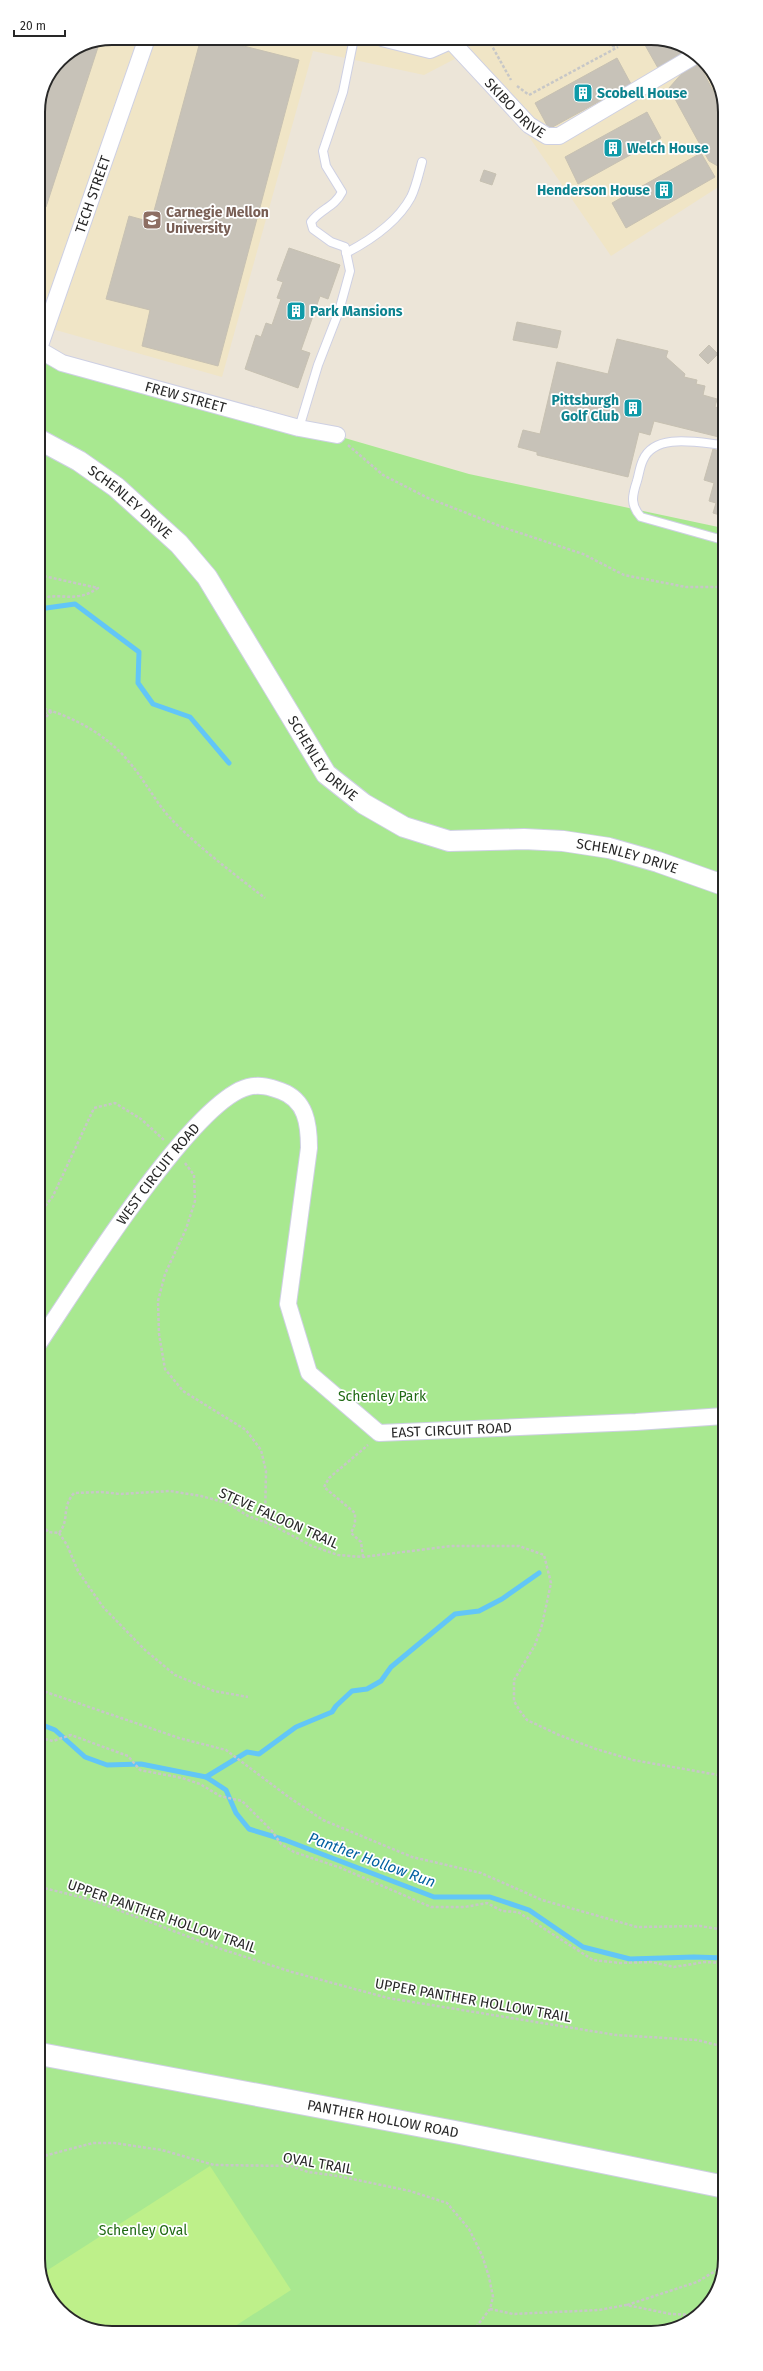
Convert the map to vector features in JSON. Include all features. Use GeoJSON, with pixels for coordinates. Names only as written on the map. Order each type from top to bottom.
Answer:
{"type":"FeatureCollection","features":[{"type":"Feature","properties":{"kind":"main road","name":"PANTHER HOLLOW ROAD"},"geometry":{"type":"LineString","coordinates":[[45,2055],[460,2133],[718,2186]]}},
{"type":"Feature","properties":{"kind":"street","name":"TECH STREET"},"geometry":{"type":"LineString","coordinates":[[45,329],[145,45]]}},
{"type":"Feature","properties":{"kind":"street"},"geometry":{"type":"LineString","coordinates":[[410,45],[430,50],[442,45]]}},
{"type":"Feature","properties":{"kind":"street","name":"SKIBO DRIVE"},"geometry":{"type":"LineString","coordinates":[[458,45],[529,125],[547,136],[558,136],[691,58]]}},
{"type":"Feature","properties":{"kind":"street","name":"FREW STREET"},"geometry":{"type":"LineString","coordinates":[[45,353],[62,363],[299,428],[337,435]]}},
{"type":"Feature","properties":{"kind":"street","name":"SCHENLEY DRIVE"},"geometry":{"type":"LineString","coordinates":[[45,443],[79,461],[116,487],[179,544],[207,577],[326,774],[364,804],[404,827],[449,841],[524,838],[571,842],[623,852],[718,882]]}},
{"type":"Feature","properties":{"kind":"street","name":"WEST CIRCUIT ROAD"},"geometry":{"type":"LineString","coordinates":[[45,1335],[106,1243],[175,1150],[229,1097],[248,1087],[266,1085],[284,1092],[302,1106],[309,1125]]}},
{"type":"Feature","properties":{"kind":"street","name":"EAST CIRCUIT ROAD"},"geometry":{"type":"LineString","coordinates":[[309,1125],[309,1148],[288,1304],[309,1373],[379,1433],[636,1422],[718,1416]]}},
{"type":"Feature","properties":{"kind":"lane"},"geometry":{"type":"LineString","coordinates":[[299,428],[318,365],[339,311],[350,271],[345,247],[331,242],[313,229],[311,222],[315,215],[337,203],[342,192],[326,166],[324,151],[343,92],[353,45]]}},
{"type":"Feature","properties":{"kind":"lane"},"geometry":{"type":"LineString","coordinates":[[346,253],[369,241],[395,219],[411,197],[422,162]]}},
{"type":"Feature","properties":{"kind":"lane"},"geometry":{"type":"LineString","coordinates":[[718,445],[678,441],[663,443],[651,450],[643,459],[632,498],[634,509],[641,517],[718,539]]}},
{"type":"Feature","properties":{"kind":"path"},"geometry":{"type":"LineString","coordinates":[[491,45],[508,74]]}},
{"type":"Feature","properties":{"kind":"path"},"geometry":{"type":"LineString","coordinates":[[610,45],[618,47]]}},
{"type":"Feature","properties":{"kind":"path"},"geometry":{"type":"LineString","coordinates":[[512,82],[529,95],[618,47]]}},
{"type":"Feature","properties":{"kind":"path"},"geometry":{"type":"LineString","coordinates":[[337,435],[383,475],[428,498],[505,528],[583,554],[624,575],[686,587],[718,587]]}},
{"type":"Feature","properties":{"kind":"path"},"geometry":{"type":"LineString","coordinates":[[45,577],[98,588],[88,594],[71,598],[48,596],[45,597]]}},
{"type":"Feature","properties":{"kind":"path"},"geometry":{"type":"LineString","coordinates":[[45,709],[80,721],[110,743],[130,763],[173,821],[208,854],[265,898]]}},
{"type":"Feature","properties":{"kind":"path"},"geometry":{"type":"LineString","coordinates":[[45,713],[53,711]]}},
{"type":"Feature","properties":{"kind":"path"},"geometry":{"type":"LineString","coordinates":[[45,718],[53,711]]}},
{"type":"Feature","properties":{"kind":"path"},"geometry":{"type":"LineString","coordinates":[[45,1206],[53,1196],[94,1108],[115,1103],[141,1119],[175,1150],[194,1175],[194,1201],[186,1229],[165,1274],[158,1301],[159,1334],[165,1369],[183,1391],[246,1430],[261,1450],[266,1471],[266,1522]]}},
{"type":"Feature","properties":{"kind":"path"},"geometry":{"type":"LineString","coordinates":[[362,1557],[361,1542],[351,1533],[355,1524],[355,1513],[335,1498],[324,1487],[329,1478],[357,1456],[379,1433]]}},
{"type":"Feature","properties":{"kind":"path","name":"STEVE FALOON TRAIL"},"geometry":{"type":"LineString","coordinates":[[59,1533],[64,1527],[67,1502],[74,1493],[101,1492],[120,1494],[170,1491],[227,1503],[248,1516],[266,1522],[312,1546],[338,1555],[362,1557],[451,1546],[519,1546],[544,1555],[551,1583],[542,1625],[535,1645],[514,1680],[514,1701],[527,1720],[559,1735],[596,1749],[633,1760],[718,1775]]}},
{"type":"Feature","properties":{"kind":"path"},"geometry":{"type":"LineString","coordinates":[[45,1528],[48,1532],[59,1533],[67,1545],[78,1572],[103,1607],[175,1675],[214,1691],[248,1697]]}},
{"type":"Feature","properties":{"kind":"path"},"geometry":{"type":"LineString","coordinates":[[45,1692],[179,1738],[226,1750],[290,1798],[324,1820],[412,1857],[481,1873],[542,1900],[637,1927],[700,1926],[718,1929]]}},
{"type":"Feature","properties":{"kind":"path"},"geometry":{"type":"LineString","coordinates":[[45,1739],[53,1741],[71,1735],[128,1756],[140,1770],[182,1778],[200,1784],[220,1796],[242,1801],[272,1831],[281,1844],[294,1852],[341,1868],[431,1907],[459,1907],[487,1903],[502,1911],[518,1912],[593,1960],[620,1963],[651,1962],[674,1967],[705,1962],[718,1963]]}},
{"type":"Feature","properties":{"kind":"path","name":"UPPER PANTHER HOLLOW TRAIL"},"geometry":{"type":"LineString","coordinates":[[45,1888],[92,1900],[218,1948],[292,1972],[388,1998],[616,2035],[697,2040],[718,2045]]}},
{"type":"Feature","properties":{"kind":"path","name":"OVAL TRAIL"},"geometry":{"type":"LineString","coordinates":[[46,2155],[93,2143],[114,2143],[162,2150],[214,2165],[291,2166],[308,2172],[338,2176],[428,2196],[447,2203],[469,2229],[482,2255],[489,2277],[493,2297],[490,2309]]}},
{"type":"Feature","properties":{"kind":"path"},"geometry":{"type":"LineString","coordinates":[[477,2326],[490,2309],[514,2314],[599,2310],[626,2305],[697,2282],[716,2270]]}},
{"type":"Feature","properties":{"kind":"path"},"geometry":{"type":"LineString","coordinates":[[626,2305],[671,2314],[688,2315]]}},
{"type":"Feature","properties":{"kind":"shaded area","name":"Carnegie Mellon University"},"geometry":{"type":"Polygon","coordinates":[[[112,45],[655,45],[676,50],[688,56],[701,68],[709,79],[716,95],[718,112],[718,187],[611,256],[470,51],[424,75],[313,51],[222,377],[45,327],[46,99],[56,75],[75,56],[99,46],[112,45]]]}},
{"type":"Feature","properties":{"kind":"green space","name":"Schenley Park"},"geometry":{"type":"Polygon","coordinates":[[[45,351],[469,474],[718,527],[717,2267],[709,2292],[704,2300],[688,2315],[668,2324],[651,2326],[108,2326],[95,2324],[71,2312],[56,2296],[47,2276],[45,2259],[45,351]]]}},
{"type":"Feature","properties":{"kind":"green space","name":"Schenley Oval"},"geometry":{"type":"Polygon","coordinates":[[[210,2166],[291,2290],[235,2326],[108,2326],[87,2321],[71,2312],[56,2296],[50,2284],[46,2271],[210,2166]]]}},
{"type":"Feature","properties":{"kind":"building"},"geometry":{"type":"Polygon","coordinates":[[[199,45],[240,45],[299,60],[218,366],[142,346],[150,310],[106,299],[129,216],[151,222],[199,45]]]}},
{"type":"Feature","properties":{"kind":"building"},"geometry":{"type":"Polygon","coordinates":[[[645,45],[664,46],[684,54],[658,68],[645,45]]]}},
{"type":"Feature","properties":{"kind":"building"},"geometry":{"type":"Polygon","coordinates":[[[98,46],[46,207],[46,99],[56,75],[65,65],[75,56],[98,46]]]}},
{"type":"Feature","properties":{"kind":"building","name":"Scobell House"},"geometry":{"type":"Polygon","coordinates":[[[617,58],[631,84],[549,129],[535,103],[617,58]]]}},
{"type":"Feature","properties":{"kind":"building"},"geometry":{"type":"Polygon","coordinates":[[[692,62],[701,68],[716,96],[718,112],[718,166],[709,161],[669,88],[692,62]]]}},
{"type":"Feature","properties":{"kind":"building","name":"Welch House"},"geometry":{"type":"Polygon","coordinates":[[[647,112],[661,138],[578,184],[565,157],[647,112]]]}},
{"type":"Feature","properties":{"kind":"building","name":"Henderson House"},"geometry":{"type":"Polygon","coordinates":[[[701,153],[715,177],[626,228],[612,203],[701,153]]]}},
{"type":"Feature","properties":{"kind":"building"},"geometry":{"type":"Polygon","coordinates":[[[484,170],[496,174],[492,185],[480,181],[484,170]]]}},
{"type":"Feature","properties":{"kind":"building","name":"Park Mansions"},"geometry":{"type":"Polygon","coordinates":[[[289,248],[340,265],[328,299],[320,296],[301,350],[310,353],[298,388],[245,369],[256,335],[261,337],[266,323],[272,325],[281,299],[277,298],[283,282],[277,280],[289,248]]]}},
{"type":"Feature","properties":{"kind":"building"},"geometry":{"type":"Polygon","coordinates":[[[517,322],[561,331],[557,348],[513,340],[517,322]]]}},
{"type":"Feature","properties":{"kind":"building","name":"Pittsburgh Golf Club"},"geometry":{"type":"Polygon","coordinates":[[[617,339],[668,351],[666,357],[685,374],[684,377],[697,380],[696,384],[705,386],[703,395],[717,399],[715,407],[718,408],[718,437],[654,421],[650,435],[639,432],[628,477],[537,455],[537,452],[518,447],[523,430],[540,434],[557,362],[608,374],[617,339]]]}},
{"type":"Feature","properties":{"kind":"building"},"geometry":{"type":"Polygon","coordinates":[[[709,345],[718,354],[708,364],[699,355],[709,345]]]}},
{"type":"Feature","properties":{"kind":"building"},"geometry":{"type":"Polygon","coordinates":[[[713,449],[718,450],[718,514],[713,513],[716,503],[709,501],[714,483],[704,480],[713,449]]]}},
{"type":"Feature","properties":{"kind":"waterway"},"geometry":{"type":"LineString","coordinates":[[45,608],[75,604],[139,652],[138,683],[153,704],[190,717],[229,763]]}},
{"type":"Feature","properties":{"kind":"waterway"},"geometry":{"type":"LineString","coordinates":[[206,1777],[247,1752],[259,1754],[296,1727],[332,1712],[336,1706],[352,1691],[367,1689],[381,1681],[391,1667],[455,1614],[479,1611],[502,1599],[539,1573]]}},
{"type":"Feature","properties":{"kind":"waterway","name":"Panther Hollow Run"},"geometry":{"type":"LineString","coordinates":[[45,1726],[55,1730],[85,1757],[107,1765],[141,1764],[206,1777],[226,1790],[236,1813],[249,1829],[285,1840],[434,1897],[490,1897],[529,1910],[583,1947],[630,1959],[718,1958]]}},
{"type":"Feature","properties":{"kind":"place","name":"Scobell House"},"geometry":{"type":"Point","coordinates":[583,93]}},
{"type":"Feature","properties":{"kind":"place","name":"Welch House"},"geometry":{"type":"Point","coordinates":[613,148]}},
{"type":"Feature","properties":{"kind":"place","name":"Henderson House"},"geometry":{"type":"Point","coordinates":[664,190]}},
{"type":"Feature","properties":{"kind":"place","name":"Carnegie Mellon University"},"geometry":{"type":"Point","coordinates":[152,220]}},
{"type":"Feature","properties":{"kind":"place","name":"Park Mansions"},"geometry":{"type":"Point","coordinates":[296,311]}},
{"type":"Feature","properties":{"kind":"place","name":"Pittsburgh Golf Club"},"geometry":{"type":"Point","coordinates":[633,408]}}]}
